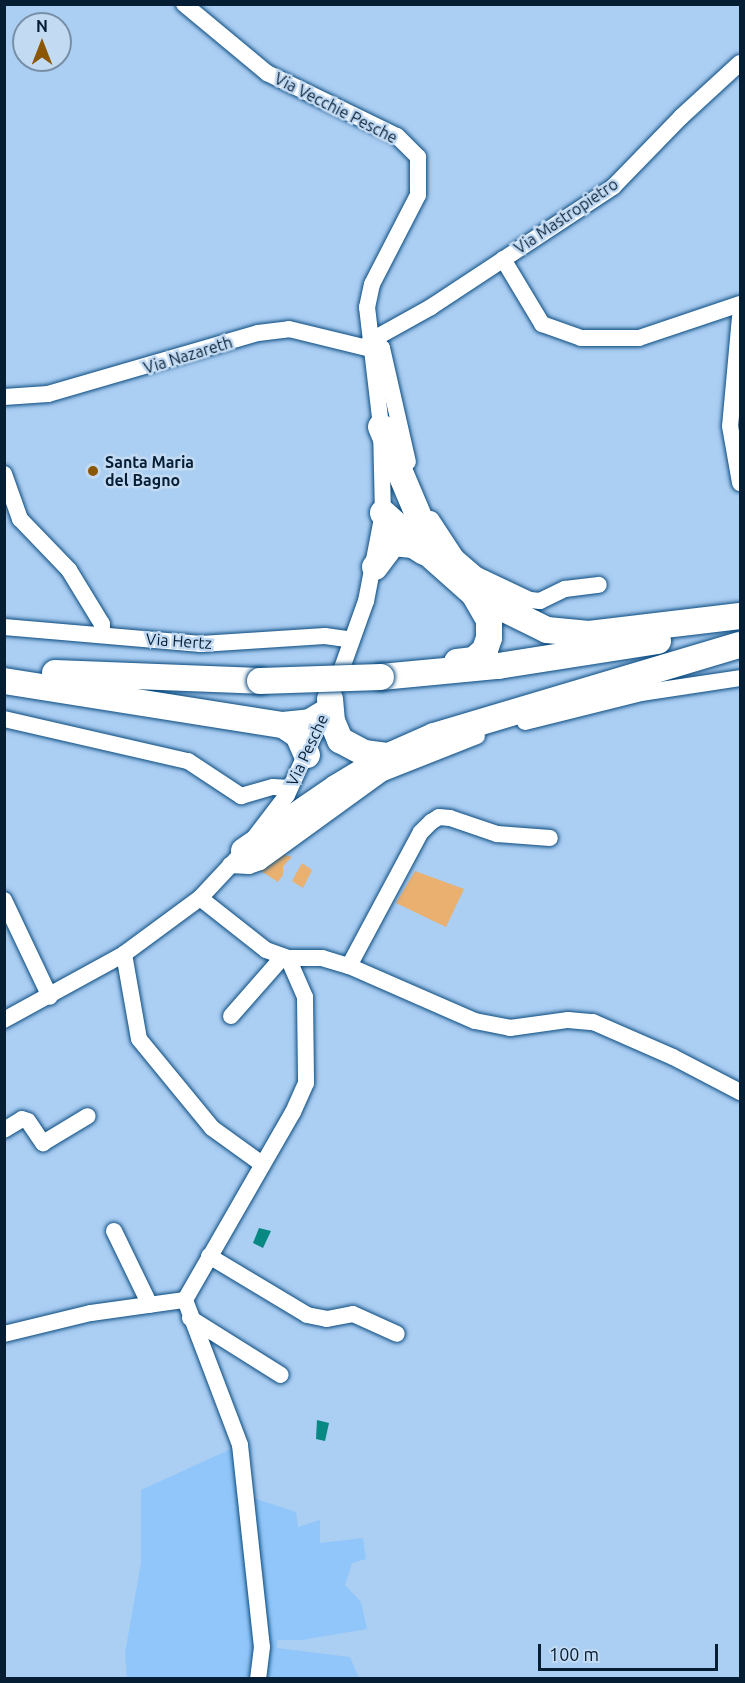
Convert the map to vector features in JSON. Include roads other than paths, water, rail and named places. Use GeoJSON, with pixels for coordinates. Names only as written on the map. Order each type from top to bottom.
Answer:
{"type":"FeatureCollection","features":[{"type":"Feature","properties":{"kind":"highway"},"geometry":{"type":"LineString","coordinates":[[381,427],[423,531],[438,559]]}},
{"type":"Feature","properties":{"kind":"highway"},"geometry":{"type":"LineString","coordinates":[[383,513],[399,511],[409,515],[423,531]]}},
{"type":"Feature","properties":{"kind":"highway"},"geometry":{"type":"LineString","coordinates":[[381,677],[474,660],[485,650],[489,620],[474,594],[438,559],[383,513]]}},
{"type":"Feature","properties":{"kind":"highway"},"geometry":{"type":"LineString","coordinates":[[375,567],[387,549],[399,542],[438,559]]}},
{"type":"Feature","properties":{"kind":"highway"},"geometry":{"type":"LineString","coordinates":[[474,594],[547,630],[589,634],[741,616]]}},
{"type":"Feature","properties":{"kind":"highway"},"geometry":{"type":"LineString","coordinates":[[4,668],[125,678],[260,681],[381,677],[607,651],[741,623]]}},
{"type":"Feature","properties":{"kind":"highway"},"geometry":{"type":"LineString","coordinates":[[237,858],[389,756],[434,736],[741,645]]}},
{"type":"Feature","properties":{"kind":"highway"},"geometry":{"type":"LineString","coordinates":[[4,681],[283,725],[310,722],[328,706],[334,730],[340,740],[364,753],[389,756]]}},
{"type":"Feature","properties":{"kind":"highway"},"geometry":{"type":"LineString","coordinates":[[283,725],[298,735],[307,754]]}},
{"type":"Feature","properties":{"kind":"street","name":"Via Vecchie Pesche"},"geometry":{"type":"LineString","coordinates":[[184,4],[267,73],[397,136],[418,157],[418,195],[372,284],[368,307],[370,345]]}},
{"type":"Feature","properties":{"kind":"street","name":"Via Mastropietro"},"geometry":{"type":"LineString","coordinates":[[370,345],[613,187],[681,117],[741,63]]}},
{"type":"Feature","properties":{"kind":"street"},"geometry":{"type":"LineString","coordinates":[[503,259],[542,324],[581,338],[639,338],[741,304]]}},
{"type":"Feature","properties":{"kind":"street"},"geometry":{"type":"LineString","coordinates":[[741,317],[730,426],[741,483]]}},
{"type":"Feature","properties":{"kind":"street","name":"Via Nazareth"},"geometry":{"type":"LineString","coordinates":[[4,397],[25,398],[57,392],[258,333],[289,329],[370,345]]}},
{"type":"Feature","properties":{"kind":"street","name":"Via Pesche"},"geometry":{"type":"LineString","coordinates":[[4,1020],[50,997],[124,954],[200,898],[237,858],[290,788],[328,706],[375,567],[383,513],[381,427],[370,345]]}},
{"type":"Feature","properties":{"kind":"street"},"geometry":{"type":"LineString","coordinates":[[370,345],[382,348],[401,441],[415,485],[426,511],[456,557],[477,575],[530,600],[540,601],[565,589],[598,585]]}},
{"type":"Feature","properties":{"kind":"street"},"geometry":{"type":"LineString","coordinates":[[4,474],[20,519],[69,570],[102,624],[102,635]]}},
{"type":"Feature","properties":{"kind":"street","name":"Via Hertz"},"geometry":{"type":"LineString","coordinates":[[4,627],[201,644],[325,636],[352,640]]}},
{"type":"Feature","properties":{"kind":"street"},"geometry":{"type":"LineString","coordinates":[[237,858],[241,867],[260,862],[383,772],[431,752],[612,699],[741,678]]}},
{"type":"Feature","properties":{"kind":"street"},"geometry":{"type":"LineString","coordinates":[[4,719],[188,760],[241,796],[273,787],[290,788]]}},
{"type":"Feature","properties":{"kind":"street"},"geometry":{"type":"LineString","coordinates":[[349,966],[388,891],[431,822],[439,817],[450,818],[497,834],[550,838]]}},
{"type":"Feature","properties":{"kind":"street"},"geometry":{"type":"LineString","coordinates":[[200,898],[232,927],[285,958],[322,958],[349,966],[475,1021],[510,1028],[568,1020],[592,1022],[673,1057],[741,1092]]}},
{"type":"Feature","properties":{"kind":"street"},"geometry":{"type":"LineString","coordinates":[[4,900],[50,997]]}},
{"type":"Feature","properties":{"kind":"street"},"geometry":{"type":"LineString","coordinates":[[124,954],[139,1039],[212,1128],[262,1164]]}},
{"type":"Feature","properties":{"kind":"street"},"geometry":{"type":"LineString","coordinates":[[231,1016],[285,958]]}},
{"type":"Feature","properties":{"kind":"street"},"geometry":{"type":"LineString","coordinates":[[258,1678],[261,1635],[240,1445],[184,1300],[306,1083],[305,998],[285,958]]}},
{"type":"Feature","properties":{"kind":"street"},"geometry":{"type":"LineString","coordinates":[[4,1130],[22,1119],[28,1121],[43,1143],[88,1116]]}},
{"type":"Feature","properties":{"kind":"street"},"geometry":{"type":"LineString","coordinates":[[114,1231],[150,1305]]}},
{"type":"Feature","properties":{"kind":"street"},"geometry":{"type":"LineString","coordinates":[[209,1256],[307,1315],[327,1318],[353,1314],[397,1334]]}},
{"type":"Feature","properties":{"kind":"street"},"geometry":{"type":"LineString","coordinates":[[4,1334],[91,1312],[184,1300]]}},
{"type":"Feature","properties":{"kind":"street"},"geometry":{"type":"LineString","coordinates":[[190,1318],[206,1324],[281,1375]]}},
{"type":"Feature","properties":{"kind":"place","name":"Santa Maria del Bagno"},"geometry":{"type":"Point","coordinates":[93,471]}}]}
